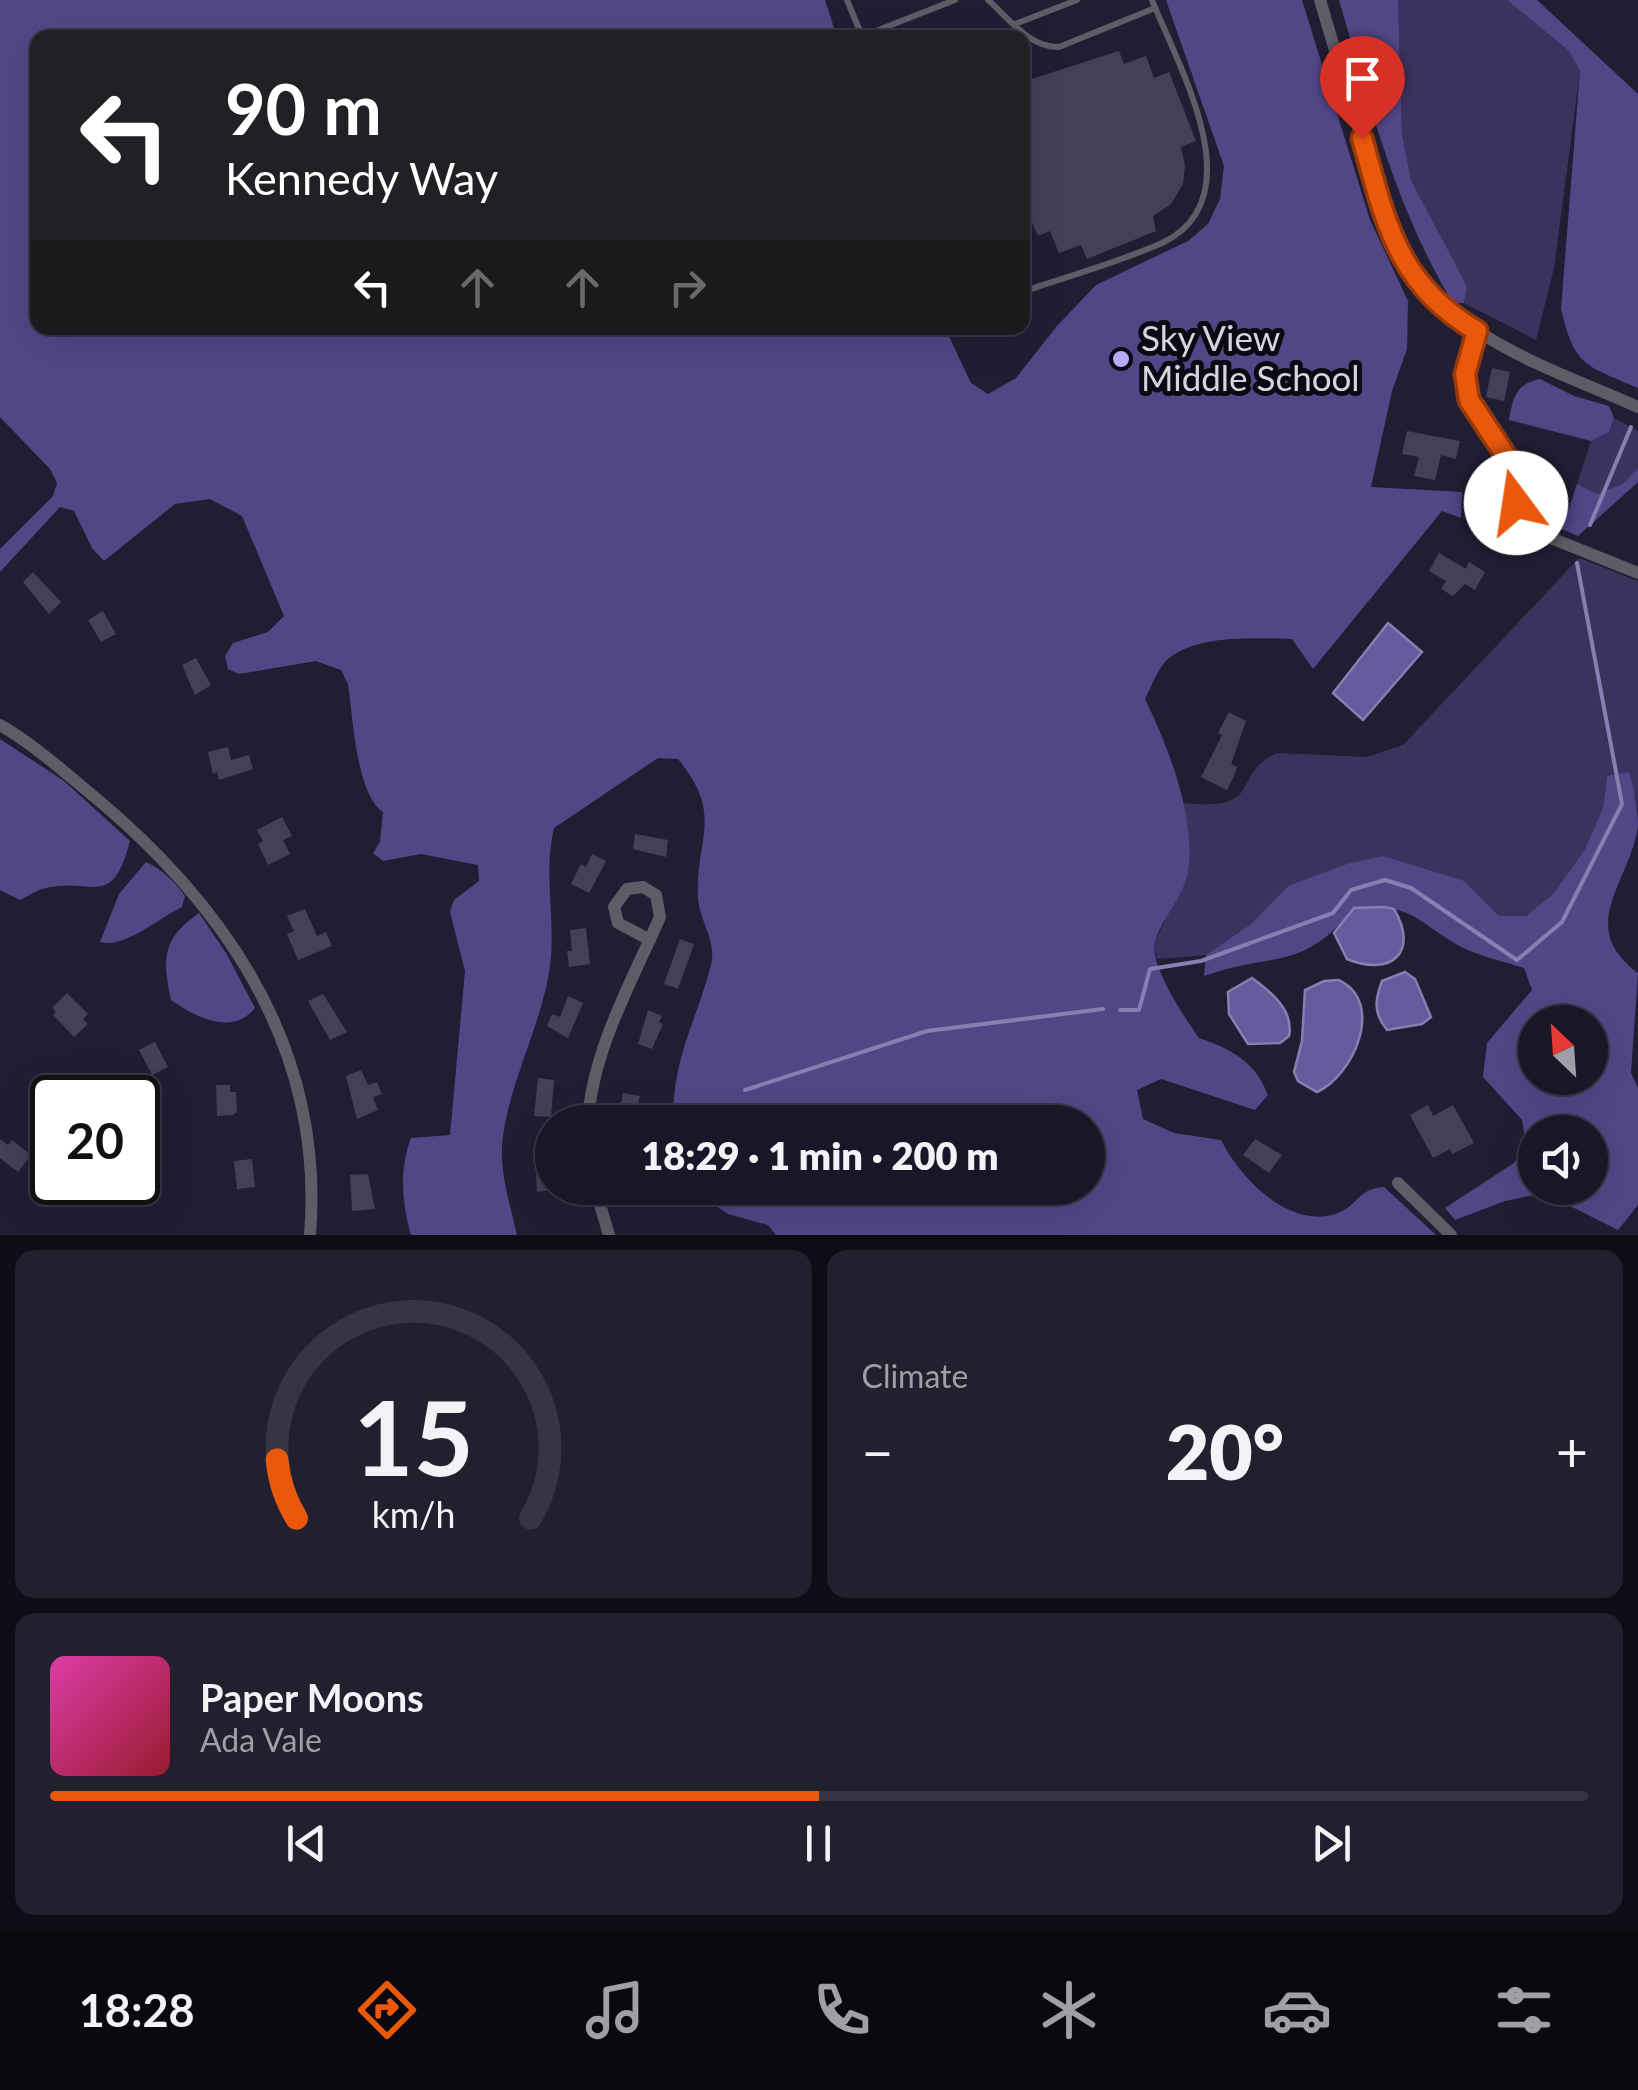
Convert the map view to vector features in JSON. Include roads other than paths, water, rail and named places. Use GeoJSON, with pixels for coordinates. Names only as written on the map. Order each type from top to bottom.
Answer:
{"type":"FeatureCollection","features":[{"type":"Feature","properties":{"kind":"street"},"geometry":{"type":"LineString","coordinates":[[1320,0],[1391,238],[1410,274],[1441,307],[1477,331],[1512,351],[1638,406]]}},
{"type":"Feature","properties":{"kind":"street"},"geometry":{"type":"LineString","coordinates":[[1516,524],[1638,572]]}},
{"type":"Feature","properties":{"kind":"street"},"geometry":{"type":"LineString","coordinates":[[0,725],[36,748],[134,830],[200,902],[248,968],[276,1024],[305,1112],[312,1208],[310,1235]]}},
{"type":"Feature","properties":{"kind":"street"},"geometry":{"type":"LineString","coordinates":[[592,1105],[602,1054],[650,940]]}},
{"type":"Feature","properties":{"kind":"street"},"geometry":{"type":"LineString","coordinates":[[1398,1183],[1451,1235]]}},
{"type":"Feature","properties":{"kind":"street"},"geometry":{"type":"LineString","coordinates":[[600,1205],[608,1235]]}},
{"type":"Feature","properties":{"kind":"lane"},"geometry":{"type":"LineString","coordinates":[[847,0],[860,30]]}},
{"type":"Feature","properties":{"kind":"lane"},"geometry":{"type":"LineString","coordinates":[[880,30],[955,0]]}},
{"type":"Feature","properties":{"kind":"lane"},"geometry":{"type":"LineString","coordinates":[[988,0],[1020,30]]}},
{"type":"Feature","properties":{"kind":"lane"},"geometry":{"type":"LineString","coordinates":[[1015,24],[1077,0]]}},
{"type":"Feature","properties":{"kind":"lane"},"geometry":{"type":"LineString","coordinates":[[1030,40],[1044,47],[1059,47],[1153,4],[1200,122],[1209,176],[1205,198],[1184,228],[1164,242],[1030,290]]}},
{"type":"Feature","properties":{"kind":"lane"},"geometry":{"type":"LineString","coordinates":[[1477,331],[1465,374],[1469,400],[1510,462],[1516,524]]}},
{"type":"Feature","properties":{"kind":"waterway"},"geometry":{"type":"LineString","coordinates":[[1590,525],[1631,427]]}},
{"type":"Feature","properties":{"kind":"waterway"},"geometry":{"type":"LineString","coordinates":[[1120,1010],[1139,1010],[1150,969],[1201,961],[1333,913],[1351,890],[1385,880],[1411,888],[1517,960],[1562,922],[1622,804],[1577,563]]}},
{"type":"Feature","properties":{"kind":"waterway"},"geometry":{"type":"LineString","coordinates":[[745,1090],[927,1031],[1103,1009]]}},
{"type":"Feature","properties":{"kind":"place","name":"Sky View Middle School"},"geometry":{"type":"Point","coordinates":[1121,359]}}]}
